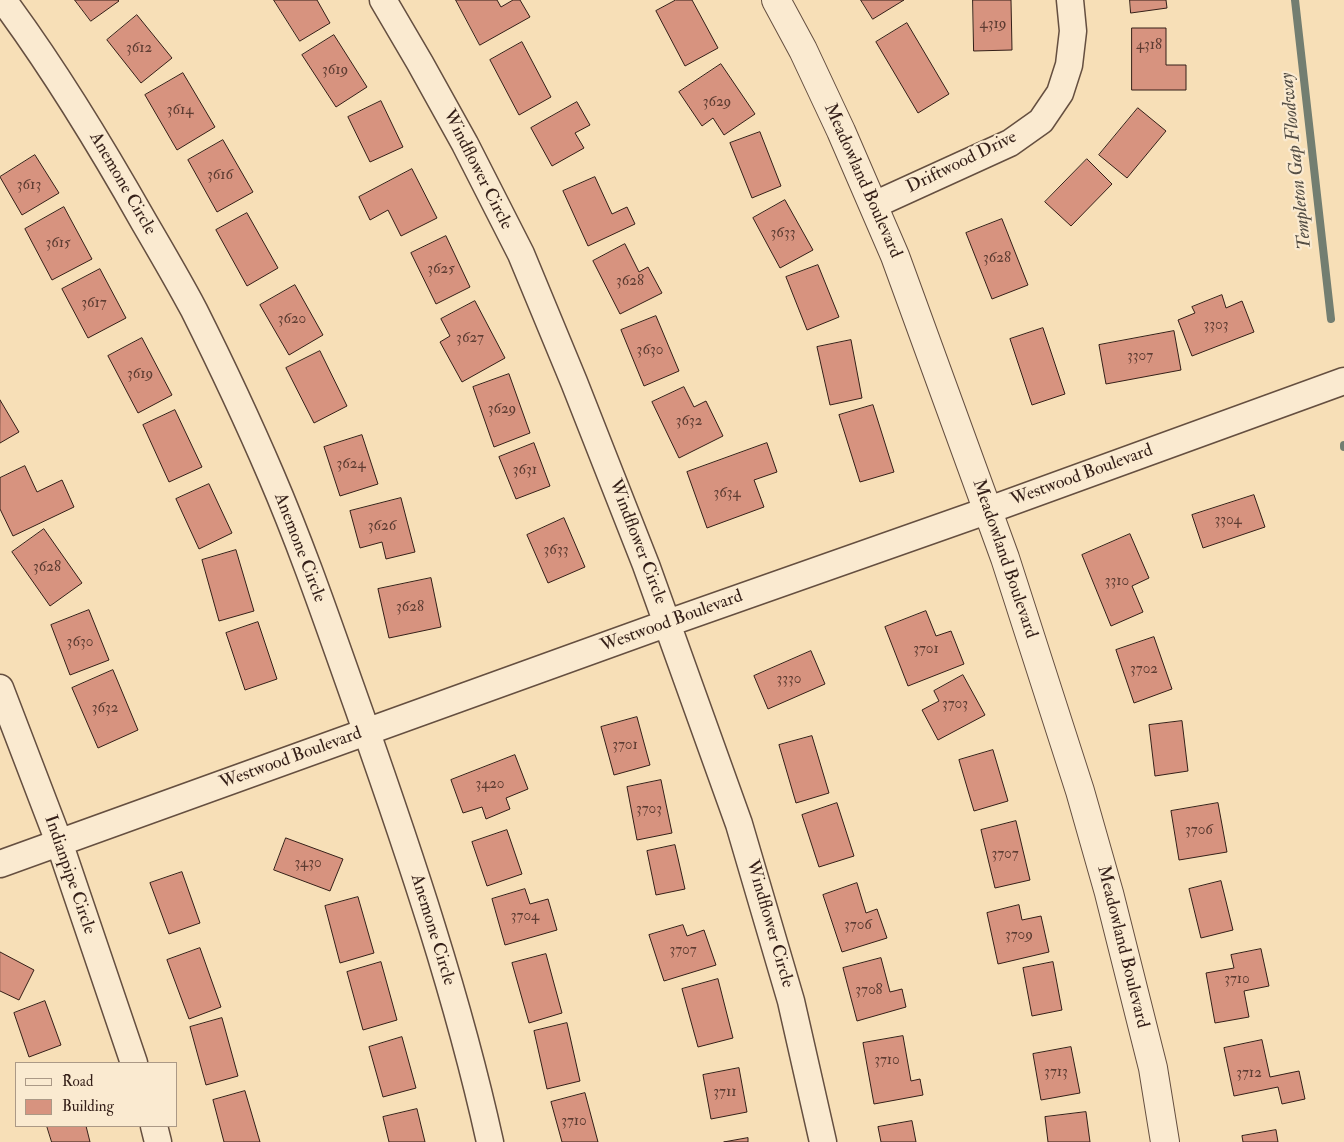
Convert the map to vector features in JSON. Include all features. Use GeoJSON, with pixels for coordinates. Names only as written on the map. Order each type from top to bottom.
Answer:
{"type":"FeatureCollection","features":[{"type":"Feature","properties":{"kind":"street","name":"Anemone Circle"},"geometry":{"type":"LineString","coordinates":[[3,0],[106,154],[197,317],[232,387],[271,475],[310,572],[396,815],[480,1095],[490,1142]]}},
{"type":"Feature","properties":{"kind":"street","name":"Windflower Circle"},"geometry":{"type":"LineString","coordinates":[[383,0],[460,136],[521,254],[574,382],[668,623],[739,824],[771,931],[791,1001],[823,1142]]}},
{"type":"Feature","properties":{"kind":"street","name":"Meadowland Boulevard"},"geometry":{"type":"LineString","coordinates":[[776,0],[803,50],[874,205],[895,256],[989,510],[1080,792],[1109,893],[1153,1068],[1165,1142]]}},
{"type":"Feature","properties":{"kind":"street","name":"Driftwood Drive"},"geometry":{"type":"LineString","coordinates":[[874,205],[1010,143],[1041,121],[1060,93],[1069,65],[1073,31],[1070,0]]}},
{"type":"Feature","properties":{"kind":"street","name":"Westwood Boulevard"},"geometry":{"type":"LineString","coordinates":[[0,864],[1344,381]]}},
{"type":"Feature","properties":{"kind":"street","name":"Indianpipe Circle"},"geometry":{"type":"LineString","coordinates":[[0,688],[59,842],[134,1062]]}},
{"type":"Feature","properties":{"kind":"street"},"geometry":{"type":"LineString","coordinates":[[154,1127],[158,1142]]}},
{"type":"Feature","properties":{"kind":"building"},"geometry":{"type":"Polygon","coordinates":[[[75,0],[118,0],[119,1],[91,21],[75,0]]]}},
{"type":"Feature","properties":{"kind":"building"},"geometry":{"type":"Polygon","coordinates":[[[274,0],[317,0],[330,23],[300,41],[274,0]]]}},
{"type":"Feature","properties":{"kind":"building"},"geometry":{"type":"Polygon","coordinates":[[[456,0],[497,0],[501,7],[513,0],[520,0],[530,17],[480,45],[456,0]]]}},
{"type":"Feature","properties":{"kind":"building"},"geometry":{"type":"Polygon","coordinates":[[[676,0],[692,0],[718,48],[685,66],[656,11],[676,0]]]}},
{"type":"Feature","properties":{"kind":"building"},"geometry":{"type":"Polygon","coordinates":[[[861,0],[904,0],[873,19],[861,0]]]}},
{"type":"Feature","properties":{"kind":"building"},"geometry":{"type":"Polygon","coordinates":[[[973,0],[1011,0],[1012,50],[974,51],[973,0]]]}},
{"type":"Feature","properties":{"kind":"building"},"geometry":{"type":"Polygon","coordinates":[[[1130,0],[1166,0],[1167,8],[1131,13],[1130,0]]]}},
{"type":"Feature","properties":{"kind":"building"},"geometry":{"type":"Polygon","coordinates":[[[137,15],[172,58],[141,83],[107,40],[137,15]]]}},
{"type":"Feature","properties":{"kind":"building"},"geometry":{"type":"Polygon","coordinates":[[[907,23],[949,94],[918,113],[876,42],[907,23]]]}},
{"type":"Feature","properties":{"kind":"building"},"geometry":{"type":"Polygon","coordinates":[[[1132,28],[1166,28],[1166,65],[1186,65],[1186,90],[1132,90],[1132,28]]]}},
{"type":"Feature","properties":{"kind":"building"},"geometry":{"type":"Polygon","coordinates":[[[334,35],[367,87],[336,107],[302,55],[334,35]]]}},
{"type":"Feature","properties":{"kind":"building"},"geometry":{"type":"Polygon","coordinates":[[[522,42],[551,97],[519,115],[490,60],[522,42]]]}},
{"type":"Feature","properties":{"kind":"building"},"geometry":{"type":"Polygon","coordinates":[[[721,64],[755,114],[724,135],[713,118],[702,126],[679,92],[721,64]]]}},
{"type":"Feature","properties":{"kind":"building"},"geometry":{"type":"Polygon","coordinates":[[[183,73],[215,127],[177,150],[145,95],[183,73]]]}},
{"type":"Feature","properties":{"kind":"building"},"geometry":{"type":"Polygon","coordinates":[[[381,101],[403,147],[370,162],[348,117],[381,101]]]}},
{"type":"Feature","properties":{"kind":"building"},"geometry":{"type":"Polygon","coordinates":[[[577,102],[590,125],[575,133],[584,148],[552,166],[531,128],[577,102]]]}},
{"type":"Feature","properties":{"kind":"building"},"geometry":{"type":"Polygon","coordinates":[[[1138,108],[1166,131],[1127,178],[1099,155],[1138,108]]]}},
{"type":"Feature","properties":{"kind":"building"},"geometry":{"type":"Polygon","coordinates":[[[760,132],[781,186],[752,198],[730,143],[760,132]]]}},
{"type":"Feature","properties":{"kind":"building"},"geometry":{"type":"Polygon","coordinates":[[[223,140],[253,192],[217,212],[188,160],[223,140]]]}},
{"type":"Feature","properties":{"kind":"building"},"geometry":{"type":"Polygon","coordinates":[[[35,155],[59,193],[22,215],[0,177],[35,155]]]}},
{"type":"Feature","properties":{"kind":"building"},"geometry":{"type":"Polygon","coordinates":[[[1087,159],[1112,184],[1071,226],[1045,202],[1087,159]]]}},
{"type":"Feature","properties":{"kind":"building"},"geometry":{"type":"Polygon","coordinates":[[[412,169],[437,218],[401,236],[388,210],[370,220],[359,197],[412,169]]]}},
{"type":"Feature","properties":{"kind":"building"},"geometry":{"type":"Polygon","coordinates":[[[595,177],[612,214],[627,207],[635,224],[588,246],[563,191],[595,177]]]}},
{"type":"Feature","properties":{"kind":"building"},"geometry":{"type":"Polygon","coordinates":[[[785,200],[813,250],[780,268],[753,218],[785,200]]]}},
{"type":"Feature","properties":{"kind":"building"},"geometry":{"type":"Polygon","coordinates":[[[64,207],[92,259],[52,280],[25,229],[64,207]]]}},
{"type":"Feature","properties":{"kind":"building"},"geometry":{"type":"Polygon","coordinates":[[[247,213],[278,268],[247,286],[216,230],[247,213]]]}},
{"type":"Feature","properties":{"kind":"building"},"geometry":{"type":"Polygon","coordinates":[[[1002,219],[1028,285],[992,299],[966,233],[1002,219]]]}},
{"type":"Feature","properties":{"kind":"building"},"geometry":{"type":"Polygon","coordinates":[[[446,236],[470,287],[436,304],[411,253],[446,236]]]}},
{"type":"Feature","properties":{"kind":"building"},"geometry":{"type":"Polygon","coordinates":[[[625,244],[639,272],[648,267],[662,293],[620,314],[593,261],[625,244]]]}},
{"type":"Feature","properties":{"kind":"building"},"geometry":{"type":"Polygon","coordinates":[[[818,265],[839,317],[807,330],[786,277],[818,265]]]}},
{"type":"Feature","properties":{"kind":"building"},"geometry":{"type":"Polygon","coordinates":[[[100,269],[126,318],[88,338],[62,289],[100,269]]]}},
{"type":"Feature","properties":{"kind":"building"},"geometry":{"type":"Polygon","coordinates":[[[295,285],[323,335],[289,355],[260,305],[295,285]]]}},
{"type":"Feature","properties":{"kind":"building"},"geometry":{"type":"Polygon","coordinates":[[[1222,295],[1226,308],[1242,301],[1254,332],[1192,356],[1178,320],[1195,313],[1192,307],[1222,295]]]}},
{"type":"Feature","properties":{"kind":"building"},"geometry":{"type":"Polygon","coordinates":[[[475,301],[505,358],[462,382],[440,342],[450,336],[441,319],[475,301]]]}},
{"type":"Feature","properties":{"kind":"building"},"geometry":{"type":"Polygon","coordinates":[[[656,316],[679,371],[644,386],[621,330],[656,316]]]}},
{"type":"Feature","properties":{"kind":"building"},"geometry":{"type":"Polygon","coordinates":[[[1043,328],[1065,394],[1032,405],[1010,339],[1043,328]]]}},
{"type":"Feature","properties":{"kind":"building"},"geometry":{"type":"Polygon","coordinates":[[[1174,331],[1181,370],[1106,384],[1099,345],[1174,331]]]}},
{"type":"Feature","properties":{"kind":"building"},"geometry":{"type":"Polygon","coordinates":[[[142,338],[172,395],[138,413],[108,356],[142,338]]]}},
{"type":"Feature","properties":{"kind":"building"},"geometry":{"type":"Polygon","coordinates":[[[851,340],[862,398],[830,405],[817,347],[851,340]]]}},
{"type":"Feature","properties":{"kind":"building"},"geometry":{"type":"Polygon","coordinates":[[[320,351],[347,406],[314,423],[286,368],[320,351]]]}},
{"type":"Feature","properties":{"kind":"building"},"geometry":{"type":"Polygon","coordinates":[[[509,374],[530,433],[494,447],[473,387],[509,374]]]}},
{"type":"Feature","properties":{"kind":"building"},"geometry":{"type":"Polygon","coordinates":[[[684,387],[694,407],[706,401],[723,436],[679,458],[652,402],[684,387]]]}},
{"type":"Feature","properties":{"kind":"building"},"geometry":{"type":"Polygon","coordinates":[[[0,400],[19,432],[0,443],[0,400]]]}},
{"type":"Feature","properties":{"kind":"building"},"geometry":{"type":"Polygon","coordinates":[[[873,405],[894,472],[860,482],[839,415],[873,405]]]}},
{"type":"Feature","properties":{"kind":"building"},"geometry":{"type":"Polygon","coordinates":[[[175,410],[202,467],[169,482],[143,425],[175,410]]]}},
{"type":"Feature","properties":{"kind":"building"},"geometry":{"type":"Polygon","coordinates":[[[362,435],[378,484],[340,496],[324,447],[362,435]]]}},
{"type":"Feature","properties":{"kind":"building"},"geometry":{"type":"Polygon","coordinates":[[[534,443],[550,486],[516,499],[499,457],[534,443]]]}},
{"type":"Feature","properties":{"kind":"building"},"geometry":{"type":"Polygon","coordinates":[[[767,443],[777,472],[754,480],[764,507],[707,528],[687,472],[767,443]]]}},
{"type":"Feature","properties":{"kind":"building"},"geometry":{"type":"Polygon","coordinates":[[[25,466],[37,492],[62,480],[74,507],[13,536],[0,509],[0,478],[25,466]]]}},
{"type":"Feature","properties":{"kind":"building"},"geometry":{"type":"Polygon","coordinates":[[[209,484],[232,533],[199,549],[176,499],[209,484]]]}},
{"type":"Feature","properties":{"kind":"building"},"geometry":{"type":"Polygon","coordinates":[[[1254,495],[1265,527],[1203,548],[1192,515],[1254,495]]]}},
{"type":"Feature","properties":{"kind":"building"},"geometry":{"type":"Polygon","coordinates":[[[401,498],[415,552],[386,559],[382,542],[360,548],[350,511],[401,498]]]}},
{"type":"Feature","properties":{"kind":"building"},"geometry":{"type":"Polygon","coordinates":[[[564,518],[585,567],[548,583],[527,535],[564,518]]]}},
{"type":"Feature","properties":{"kind":"building"},"geometry":{"type":"Polygon","coordinates":[[[44,529],[82,583],[50,606],[12,552],[44,529]]]}},
{"type":"Feature","properties":{"kind":"building"},"geometry":{"type":"Polygon","coordinates":[[[1130,534],[1149,578],[1132,586],[1143,612],[1111,626],[1082,555],[1130,534]]]}},
{"type":"Feature","properties":{"kind":"building"},"geometry":{"type":"Polygon","coordinates":[[[236,550],[254,611],[219,621],[202,560],[236,550]]]}},
{"type":"Feature","properties":{"kind":"building"},"geometry":{"type":"Polygon","coordinates":[[[431,578],[441,627],[389,638],[378,589],[431,578]]]}},
{"type":"Feature","properties":{"kind":"building"},"geometry":{"type":"Polygon","coordinates":[[[89,610],[109,660],[70,675],[51,625],[89,610]]]}},
{"type":"Feature","properties":{"kind":"building"},"geometry":{"type":"Polygon","coordinates":[[[926,611],[936,636],[951,631],[964,664],[908,686],[885,627],[926,611]]]}},
{"type":"Feature","properties":{"kind":"building"},"geometry":{"type":"Polygon","coordinates":[[[258,622],[277,679],[245,690],[226,633],[258,622]]]}},
{"type":"Feature","properties":{"kind":"building"},"geometry":{"type":"Polygon","coordinates":[[[1154,637],[1172,689],[1134,703],[1116,650],[1154,637]]]}},
{"type":"Feature","properties":{"kind":"building"},"geometry":{"type":"Polygon","coordinates":[[[811,651],[825,684],[768,709],[754,676],[811,651]]]}},
{"type":"Feature","properties":{"kind":"building"},"geometry":{"type":"Polygon","coordinates":[[[113,670],[138,730],[98,748],[72,688],[113,670]]]}},
{"type":"Feature","properties":{"kind":"building"},"geometry":{"type":"Polygon","coordinates":[[[963,675],[985,715],[938,740],[922,710],[939,701],[934,691],[963,675]]]}},
{"type":"Feature","properties":{"kind":"building"},"geometry":{"type":"Polygon","coordinates":[[[637,717],[650,765],[614,775],[601,727],[637,717]]]}},
{"type":"Feature","properties":{"kind":"building"},"geometry":{"type":"Polygon","coordinates":[[[1182,721],[1188,771],[1155,776],[1149,725],[1182,721]]]}},
{"type":"Feature","properties":{"kind":"building"},"geometry":{"type":"Polygon","coordinates":[[[812,736],[829,793],[796,803],[779,745],[812,736]]]}},
{"type":"Feature","properties":{"kind":"building"},"geometry":{"type":"Polygon","coordinates":[[[993,750],[1008,801],[974,811],[959,760],[993,750]]]}},
{"type":"Feature","properties":{"kind":"building"},"geometry":{"type":"Polygon","coordinates":[[[515,755],[528,789],[506,798],[510,809],[486,819],[482,807],[463,813],[451,780],[515,755]]]}},
{"type":"Feature","properties":{"kind":"building"},"geometry":{"type":"Polygon","coordinates":[[[661,780],[672,833],[637,840],[627,787],[661,780]]]}},
{"type":"Feature","properties":{"kind":"building"},"geometry":{"type":"Polygon","coordinates":[[[837,803],[854,856],[819,867],[802,815],[837,803]]]}},
{"type":"Feature","properties":{"kind":"building"},"geometry":{"type":"Polygon","coordinates":[[[1218,803],[1227,852],[1179,860],[1171,811],[1218,803]]]}},
{"type":"Feature","properties":{"kind":"building"},"geometry":{"type":"Polygon","coordinates":[[[1016,821],[1030,880],[995,888],[981,830],[1016,821]]]}},
{"type":"Feature","properties":{"kind":"building"},"geometry":{"type":"Polygon","coordinates":[[[507,830],[522,874],[487,886],[472,842],[507,830]]]}},
{"type":"Feature","properties":{"kind":"building"},"geometry":{"type":"Polygon","coordinates":[[[286,838],[343,859],[330,891],[274,870],[286,838]]]}},
{"type":"Feature","properties":{"kind":"building"},"geometry":{"type":"Polygon","coordinates":[[[675,845],[685,889],[656,895],[647,851],[675,845]]]}},
{"type":"Feature","properties":{"kind":"building"},"geometry":{"type":"Polygon","coordinates":[[[182,872],[200,923],[169,934],[150,883],[182,872]]]}},
{"type":"Feature","properties":{"kind":"building"},"geometry":{"type":"Polygon","coordinates":[[[1221,881],[1233,930],[1201,938],[1189,889],[1221,881]]]}},
{"type":"Feature","properties":{"kind":"building"},"geometry":{"type":"Polygon","coordinates":[[[857,883],[866,913],[877,909],[887,938],[842,952],[823,895],[857,883]]]}},
{"type":"Feature","properties":{"kind":"building"},"geometry":{"type":"Polygon","coordinates":[[[525,889],[530,904],[548,899],[557,930],[505,945],[492,899],[525,889]]]}},
{"type":"Feature","properties":{"kind":"building"},"geometry":{"type":"Polygon","coordinates":[[[358,897],[374,953],[340,963],[325,906],[358,897]]]}},
{"type":"Feature","properties":{"kind":"building"},"geometry":{"type":"Polygon","coordinates":[[[1019,905],[1022,920],[1041,916],[1049,952],[998,964],[987,913],[1019,905]]]}},
{"type":"Feature","properties":{"kind":"building"},"geometry":{"type":"Polygon","coordinates":[[[683,925],[687,936],[704,930],[716,965],[664,981],[649,935],[683,925]]]}},
{"type":"Feature","properties":{"kind":"building"},"geometry":{"type":"Polygon","coordinates":[[[200,948],[221,1007],[189,1019],[167,960],[200,948]]]}},
{"type":"Feature","properties":{"kind":"building"},"geometry":{"type":"Polygon","coordinates":[[[1261,949],[1269,986],[1244,991],[1249,1017],[1215,1023],[1206,973],[1234,968],[1231,955],[1261,949]]]}},
{"type":"Feature","properties":{"kind":"building"},"geometry":{"type":"Polygon","coordinates":[[[0,952],[34,970],[19,1000],[0,991],[0,952]]]}},
{"type":"Feature","properties":{"kind":"building"},"geometry":{"type":"Polygon","coordinates":[[[546,954],[562,1013],[529,1023],[512,963],[546,954]]]}},
{"type":"Feature","properties":{"kind":"building"},"geometry":{"type":"Polygon","coordinates":[[[881,958],[890,992],[902,989],[906,1007],[857,1021],[843,968],[881,958]]]}},
{"type":"Feature","properties":{"kind":"building"},"geometry":{"type":"Polygon","coordinates":[[[381,962],[397,1020],[363,1030],[347,972],[381,962]]]}},
{"type":"Feature","properties":{"kind":"building"},"geometry":{"type":"Polygon","coordinates":[[[1053,962],[1062,1010],[1032,1016],[1023,968],[1053,962]]]}},
{"type":"Feature","properties":{"kind":"building"},"geometry":{"type":"Polygon","coordinates":[[[718,979],[733,1038],[698,1047],[682,989],[718,979]]]}},
{"type":"Feature","properties":{"kind":"building"},"geometry":{"type":"Polygon","coordinates":[[[45,1001],[61,1045],[29,1057],[14,1013],[45,1001]]]}},
{"type":"Feature","properties":{"kind":"building"},"geometry":{"type":"Polygon","coordinates":[[[222,1018],[238,1076],[206,1085],[190,1027],[222,1018]]]}},
{"type":"Feature","properties":{"kind":"building"},"geometry":{"type":"Polygon","coordinates":[[[567,1023],[580,1081],[547,1089],[534,1031],[567,1023]]]}},
{"type":"Feature","properties":{"kind":"building"},"geometry":{"type":"Polygon","coordinates":[[[903,1036],[911,1081],[920,1079],[923,1095],[874,1104],[863,1043],[903,1036]]]}},
{"type":"Feature","properties":{"kind":"building"},"geometry":{"type":"Polygon","coordinates":[[[402,1037],[416,1088],[383,1097],[369,1047],[402,1037]]]}},
{"type":"Feature","properties":{"kind":"building"},"geometry":{"type":"Polygon","coordinates":[[[1262,1040],[1270,1077],[1299,1071],[1305,1099],[1282,1104],[1278,1087],[1234,1096],[1224,1048],[1262,1040]]]}},
{"type":"Feature","properties":{"kind":"building"},"geometry":{"type":"Polygon","coordinates":[[[1071,1047],[1080,1093],[1041,1100],[1033,1054],[1071,1047]]]}},
{"type":"Feature","properties":{"kind":"building"},"geometry":{"type":"Polygon","coordinates":[[[739,1068],[747,1112],[711,1119],[703,1075],[739,1068]]]}},
{"type":"Feature","properties":{"kind":"building"},"geometry":{"type":"Polygon","coordinates":[[[245,1091],[260,1142],[224,1142],[213,1100],[245,1091]]]}},
{"type":"Feature","properties":{"kind":"building"},"geometry":{"type":"Polygon","coordinates":[[[585,1093],[598,1142],[562,1142],[551,1102],[585,1093]]]}},
{"type":"Feature","properties":{"kind":"building"},"geometry":{"type":"Polygon","coordinates":[[[417,1109],[425,1142],[389,1142],[383,1117],[417,1109]]]}},
{"type":"Feature","properties":{"kind":"building"},"geometry":{"type":"Polygon","coordinates":[[[1086,1112],[1090,1142],[1048,1142],[1045,1117],[1086,1112]]]}},
{"type":"Feature","properties":{"kind":"building"},"geometry":{"type":"Polygon","coordinates":[[[912,1121],[916,1142],[881,1142],[878,1127],[912,1121]]]}},
{"type":"Feature","properties":{"kind":"building"},"geometry":{"type":"Polygon","coordinates":[[[47,1127],[86,1127],[90,1142],[52,1142],[47,1127]]]}},
{"type":"Feature","properties":{"kind":"building"},"geometry":{"type":"Polygon","coordinates":[[[1276,1130],[1278,1142],[1243,1142],[1242,1136],[1276,1130]]]}},
{"type":"Feature","properties":{"kind":"building"},"geometry":{"type":"Polygon","coordinates":[[[748,1138],[748,1142],[724,1142],[748,1138]]]}},
{"type":"Feature","properties":{"kind":"waterway","name":"Templeton Gap Floodway"},"geometry":{"type":"LineString","coordinates":[[1295,0],[1331,319]]}}]}
